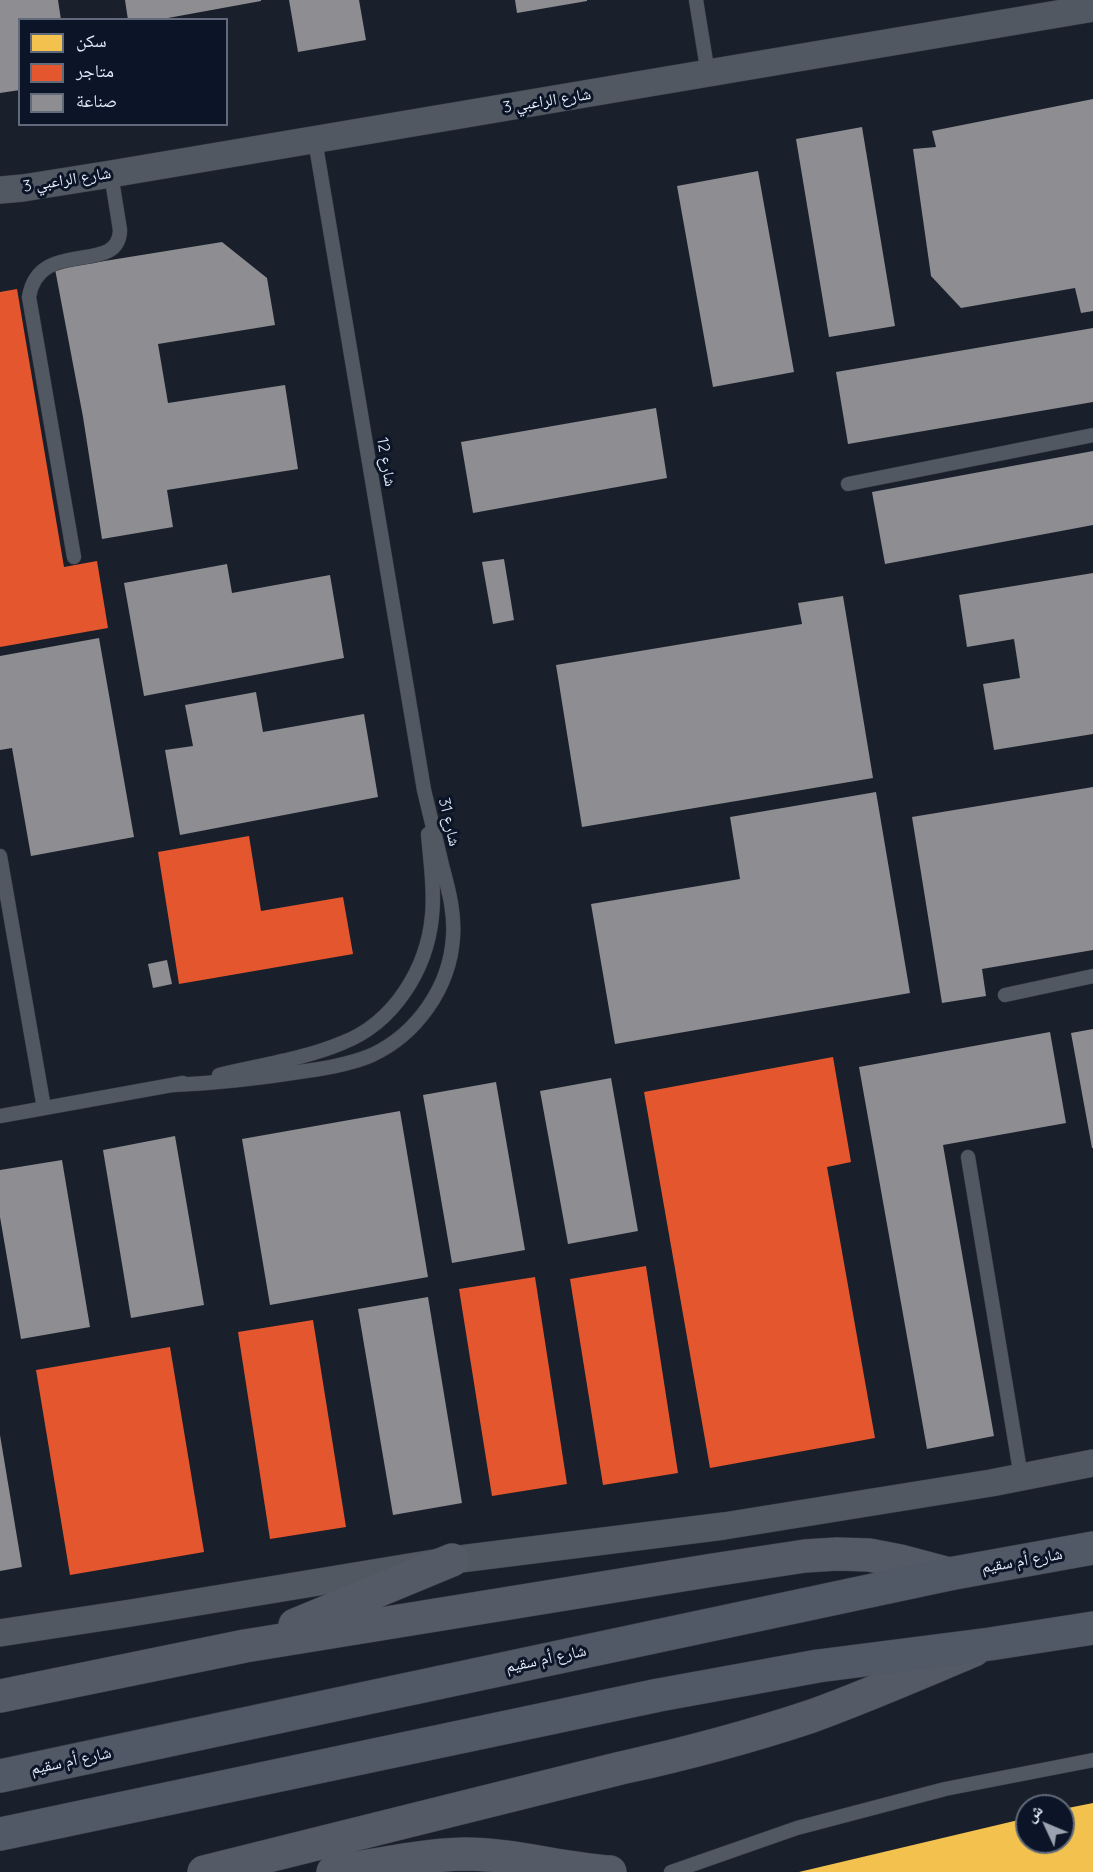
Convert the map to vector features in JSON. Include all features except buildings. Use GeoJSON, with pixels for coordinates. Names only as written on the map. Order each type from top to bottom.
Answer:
{"type":"FeatureCollection","features":[{"type":"Feature","properties":{"kind":"main road","name":"شارع أم سقيم"},"geometry":{"type":"LineString","coordinates":[[0,1776],[949,1574],[1093,1548]]}},
{"type":"Feature","properties":{"kind":"main road"},"geometry":{"type":"LineString","coordinates":[[0,1696],[245,1646],[805,1556],[837,1554],[869,1556],[900,1561],[949,1574]]}},
{"type":"Feature","properties":{"kind":"main road"},"geometry":{"type":"LineString","coordinates":[[245,1646],[452,1560]]}},
{"type":"Feature","properties":{"kind":"main road"},"geometry":{"type":"LineString","coordinates":[[0,1834],[659,1695],[818,1666],[1093,1628]]}},
{"type":"Feature","properties":{"kind":"main road"},"geometry":{"type":"LineString","coordinates":[[204,1872],[685,1754],[748,1736],[811,1716],[990,1644]]}},
{"type":"Feature","properties":{"kind":"main road"},"geometry":{"type":"LineString","coordinates":[[333,1872],[397,1860],[466,1854],[500,1856],[610,1872]]}},
{"type":"Feature","properties":{"kind":"street","name":"شارع الراعبي 3"},"geometry":{"type":"LineString","coordinates":[[0,189],[23,188],[111,174],[1093,8]]}},
{"type":"Feature","properties":{"kind":"street"},"geometry":{"type":"LineString","coordinates":[[0,1633],[452,1560],[724,1526],[1093,1463]]}},
{"type":"Feature","properties":{"kind":"lane"},"geometry":{"type":"LineString","coordinates":[[696,0],[708,74]]}},
{"type":"Feature","properties":{"kind":"lane","name":"شارع 12"},"geometry":{"type":"LineString","coordinates":[[315,140],[424,790]]}},
{"type":"Feature","properties":{"kind":"lane"},"geometry":{"type":"LineString","coordinates":[[74,557],[29,297],[36,276],[44,268],[54,263],[106,253],[117,243],[120,230],[111,174]]}},
{"type":"Feature","properties":{"kind":"lane"},"geometry":{"type":"LineString","coordinates":[[848,484],[1093,435]]}},
{"type":"Feature","properties":{"kind":"lane","name":"شارع 31"},"geometry":{"type":"LineString","coordinates":[[174,1085],[252,1079],[351,1062],[390,1045],[422,1015],[435,998],[444,979],[453,937],[453,915],[449,894],[424,790]]}},
{"type":"Feature","properties":{"kind":"lane","name":"شارع 31"},"geometry":{"type":"LineString","coordinates":[[0,1116],[174,1085],[323,1051],[365,1031],[399,1000],[422,960],[429,937],[432,891],[424,790]]}},
{"type":"Feature","properties":{"kind":"lane"},"geometry":{"type":"LineString","coordinates":[[0,855],[44,1108]]}},
{"type":"Feature","properties":{"kind":"lane"},"geometry":{"type":"LineString","coordinates":[[1005,995],[1093,976]]}},
{"type":"Feature","properties":{"kind":"lane"},"geometry":{"type":"LineString","coordinates":[[968,1157],[1021,1477]]}},
{"type":"Feature","properties":{"kind":"lane"},"geometry":{"type":"LineString","coordinates":[[671,1872],[797,1828],[945,1789],[1093,1760]]}}]}
